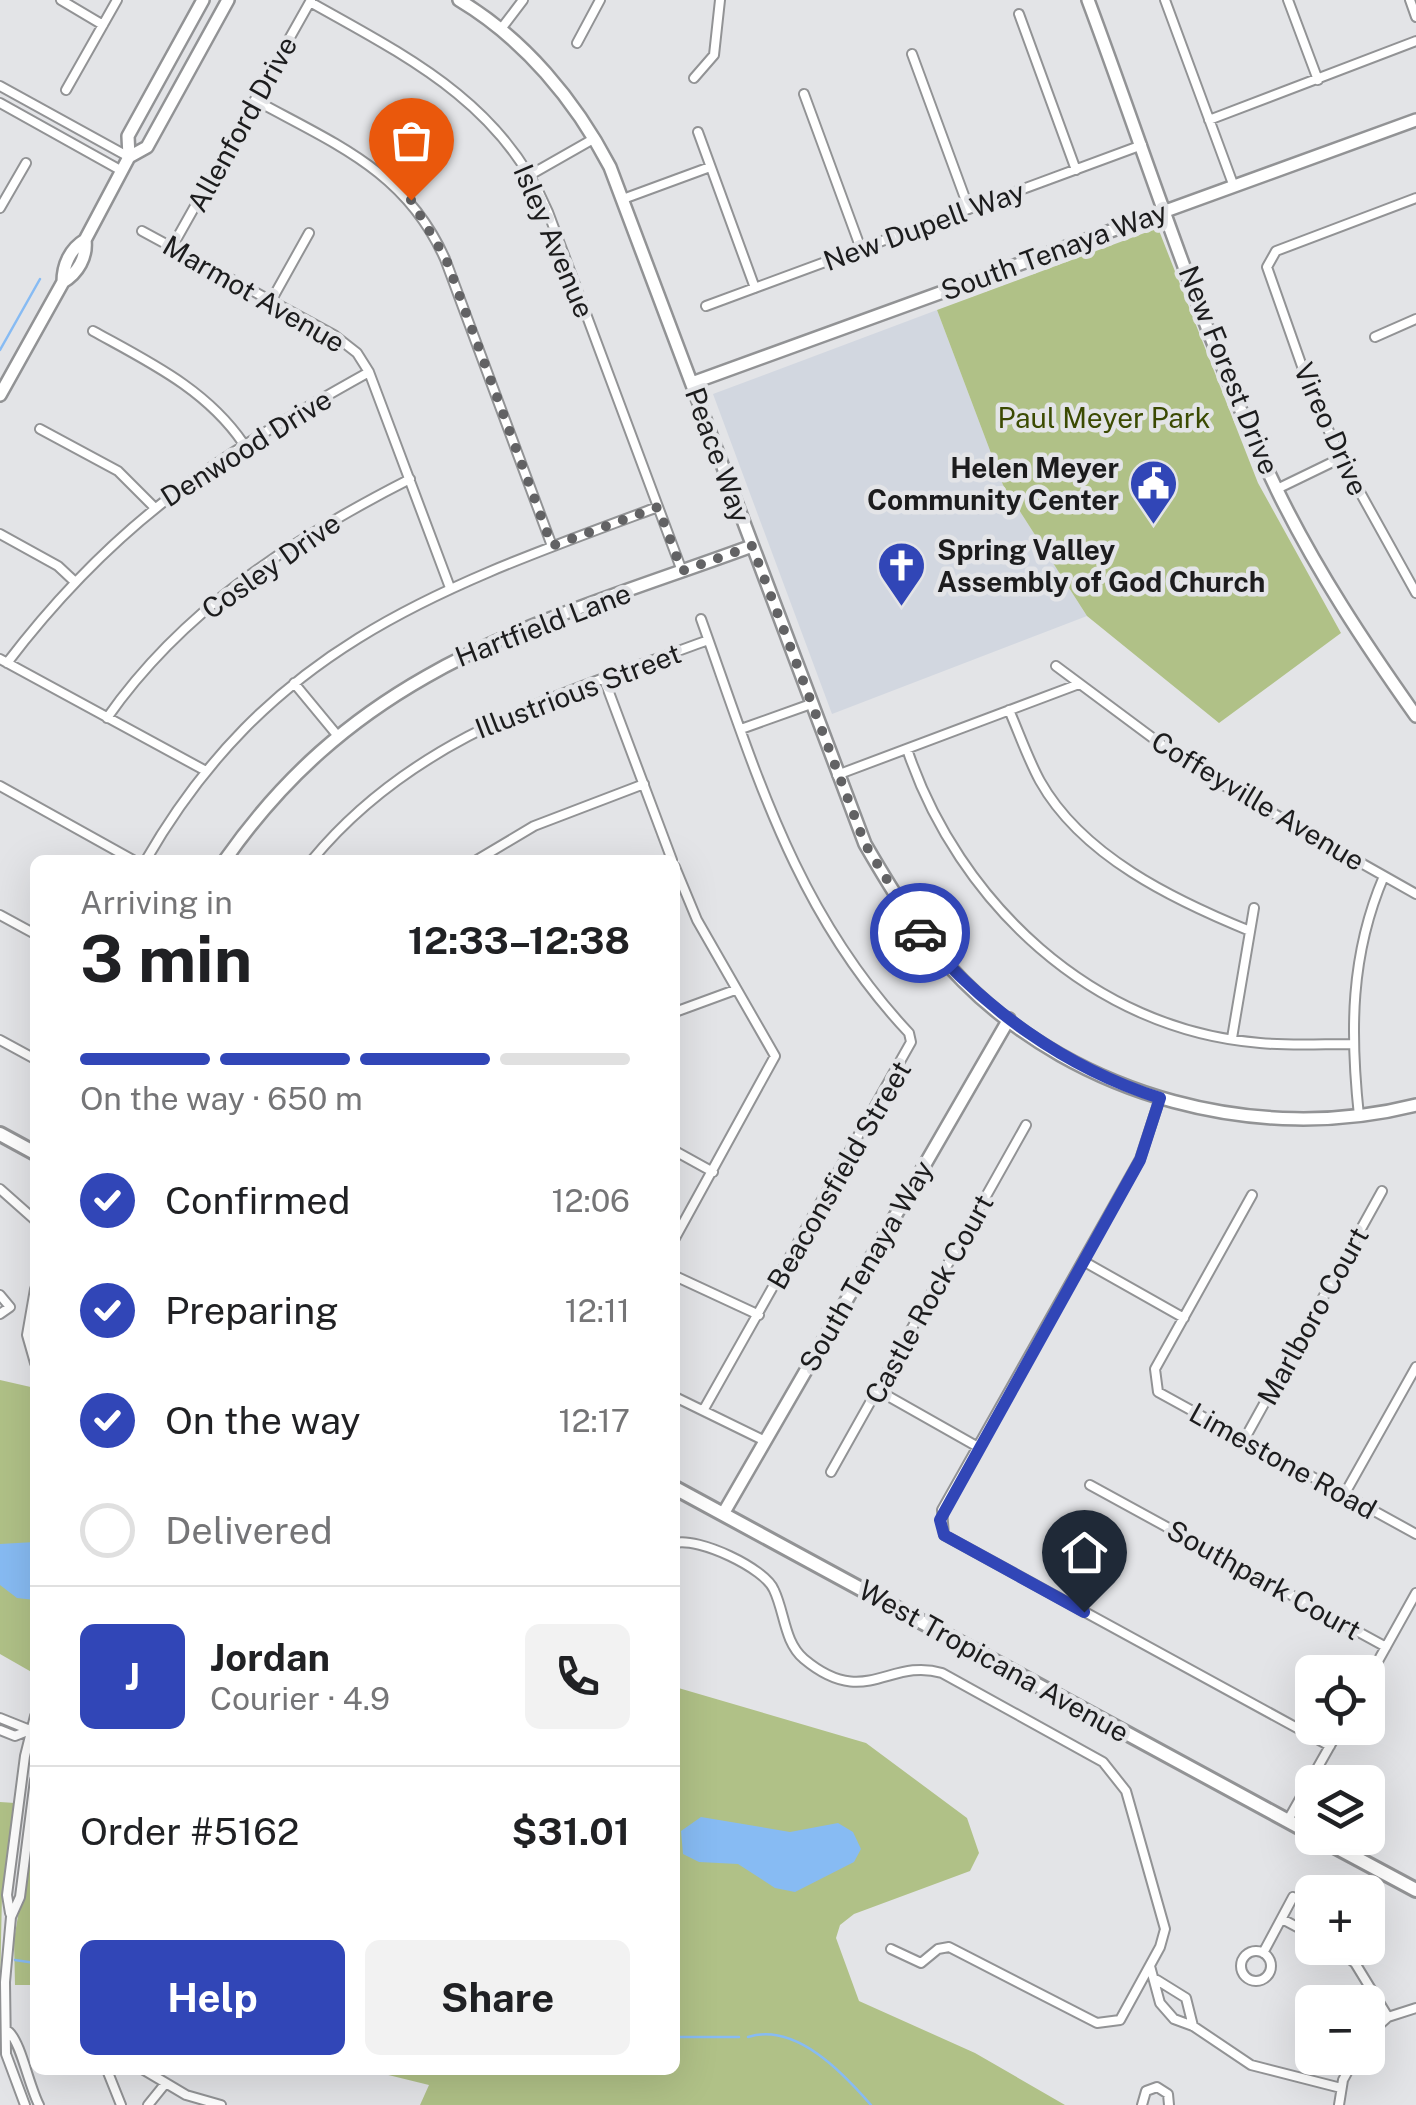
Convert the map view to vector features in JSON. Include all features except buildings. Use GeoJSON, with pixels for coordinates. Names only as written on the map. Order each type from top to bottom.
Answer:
{"type":"FeatureCollection","features":[{"type":"Feature","properties":{"kind":"main road"},"geometry":{"type":"LineString","coordinates":[[0,1134],[30,1150]]}},
{"type":"Feature","properties":{"kind":"main road","name":"West Tropicana Avenue"},"geometry":{"type":"LineString","coordinates":[[680,1491],[1295,1824]]}},
{"type":"Feature","properties":{"kind":"main road"},"geometry":{"type":"LineString","coordinates":[[1351,1855],[1416,1890]]}},
{"type":"Feature","properties":{"kind":"street"},"geometry":{"type":"LineString","coordinates":[[60,0],[103,25]]}},
{"type":"Feature","properties":{"kind":"street"},"geometry":{"type":"LineString","coordinates":[[66,90],[117,0]]}},
{"type":"Feature","properties":{"kind":"street"},"geometry":{"type":"LineString","coordinates":[[130,157],[128,136],[203,0]]}},
{"type":"Feature","properties":{"kind":"street"},"geometry":{"type":"LineString","coordinates":[[0,394],[63,282],[63,270],[75,246],[86,240],[130,157],[147,147],[228,0]]}},
{"type":"Feature","properties":{"kind":"street","name":"Peace Way"},"geometry":{"type":"LineString","coordinates":[[459,0],[501,29],[546,73],[595,138],[623,199],[865,844],[901,907],[964,983],[1084,1067],[1160,1098],[1230,1114],[1301,1120],[1360,1116],[1416,1105]]}},
{"type":"Feature","properties":{"kind":"street"},"geometry":{"type":"LineString","coordinates":[[501,29],[523,0]]}},
{"type":"Feature","properties":{"kind":"street"},"geometry":{"type":"LineString","coordinates":[[577,42],[600,0]]}},
{"type":"Feature","properties":{"kind":"street"},"geometry":{"type":"LineString","coordinates":[[694,78],[714,54],[720,0]]}},
{"type":"Feature","properties":{"kind":"street","name":"New Forest Drive"},"geometry":{"type":"LineString","coordinates":[[1088,0],[1233,389],[1277,489],[1364,642],[1416,716]]}},
{"type":"Feature","properties":{"kind":"street"},"geometry":{"type":"LineString","coordinates":[[1165,0],[1233,184]]}},
{"type":"Feature","properties":{"kind":"street"},"geometry":{"type":"LineString","coordinates":[[1288,0],[1318,80]]}},
{"type":"Feature","properties":{"kind":"street"},"geometry":{"type":"LineString","coordinates":[[1410,0],[1416,17]]}},
{"type":"Feature","properties":{"kind":"street","name":"Allenford Drive"},"geometry":{"type":"LineString","coordinates":[[172,247],[311,1]]}},
{"type":"Feature","properties":{"kind":"street","name":"Isley Avenue"},"geometry":{"type":"LineString","coordinates":[[311,1],[448,82],[494,126],[530,174],[682,571]]}},
{"type":"Feature","properties":{"kind":"street"},"geometry":{"type":"LineString","coordinates":[[1019,14],[1076,170]]}},
{"type":"Feature","properties":{"kind":"street"},"geometry":{"type":"LineString","coordinates":[[1210,120],[1416,41]]}},
{"type":"Feature","properties":{"kind":"street"},"geometry":{"type":"LineString","coordinates":[[912,54],[969,209]]}},
{"type":"Feature","properties":{"kind":"street"},"geometry":{"type":"LineString","coordinates":[[0,86],[130,157]]}},
{"type":"Feature","properties":{"kind":"street"},"geometry":{"type":"LineString","coordinates":[[804,94],[861,249]]}},
{"type":"Feature","properties":{"kind":"street"},"geometry":{"type":"LineString","coordinates":[[255,100],[375,168],[425,219],[446,259],[552,546]]}},
{"type":"Feature","properties":{"kind":"street"},"geometry":{"type":"LineString","coordinates":[[0,103],[122,172]]}},
{"type":"Feature","properties":{"kind":"street","name":"South Tenaya Way"},"geometry":{"type":"LineString","coordinates":[[692,383],[1416,120]]}},
{"type":"Feature","properties":{"kind":"street"},"geometry":{"type":"LineString","coordinates":[[698,132],[755,288]]}},
{"type":"Feature","properties":{"kind":"street"},"geometry":{"type":"LineString","coordinates":[[530,174],[595,138]]}},
{"type":"Feature","properties":{"kind":"street","name":"New Dupell Way"},"geometry":{"type":"LineString","coordinates":[[706,306],[1142,146]]}},
{"type":"Feature","properties":{"kind":"street"},"geometry":{"type":"LineString","coordinates":[[0,208],[26,163]]}},
{"type":"Feature","properties":{"kind":"street"},"geometry":{"type":"LineString","coordinates":[[623,199],[710,166]]}},
{"type":"Feature","properties":{"kind":"street","name":"Vireo Drive"},"geometry":{"type":"LineString","coordinates":[[1416,198],[1276,251],[1270,258],[1268,277],[1341,458],[1416,592]]}},
{"type":"Feature","properties":{"kind":"street","name":"Marmot Avenue"},"geometry":{"type":"LineString","coordinates":[[142,231],[343,341],[369,372],[449,586]]}},
{"type":"Feature","properties":{"kind":"street"},"geometry":{"type":"LineString","coordinates":[[271,300],[309,233]]}},
{"type":"Feature","properties":{"kind":"street"},"geometry":{"type":"LineString","coordinates":[[1375,337],[1416,319]]}},
{"type":"Feature","properties":{"kind":"street"},"geometry":{"type":"LineString","coordinates":[[93,331],[179,379],[217,411],[243,443]]}},
{"type":"Feature","properties":{"kind":"street","name":"Denwood Drive"},"geometry":{"type":"LineString","coordinates":[[3,661],[74,581],[154,506],[243,443],[369,372]]}},
{"type":"Feature","properties":{"kind":"street"},"geometry":{"type":"LineString","coordinates":[[40,429],[118,471],[154,506]]}},
{"type":"Feature","properties":{"kind":"street"},"geometry":{"type":"LineString","coordinates":[[1277,489],[1341,458]]}},
{"type":"Feature","properties":{"kind":"street","name":"Cosley Drive"},"geometry":{"type":"LineString","coordinates":[[108,718],[129,686],[178,634],[248,574],[348,511],[410,479]]}},
{"type":"Feature","properties":{"kind":"street"},"geometry":{"type":"LineString","coordinates":[[149,855],[206,772],[294,682],[384,620],[449,586],[658,507]]}},
{"type":"Feature","properties":{"kind":"street"},"geometry":{"type":"LineString","coordinates":[[0,534],[58,566],[74,581]]}},
{"type":"Feature","properties":{"kind":"street","name":"Hartfield Lane"},"geometry":{"type":"LineString","coordinates":[[229,855],[287,780],[337,735],[457,656],[752,546]]}},
{"type":"Feature","properties":{"kind":"street","name":"Beaconsfield Street"},"geometry":{"type":"LineString","coordinates":[[701,619],[789,857],[812,904],[842,953],[909,1033],[912,1042],[704,1409]]}},
{"type":"Feature","properties":{"kind":"street","name":"Illustrious Street"},"geometry":{"type":"LineString","coordinates":[[317,855],[395,779],[458,738],[708,640]]}},
{"type":"Feature","properties":{"kind":"street"},"geometry":{"type":"LineString","coordinates":[[3,661],[206,772]]}},
{"type":"Feature","properties":{"kind":"street","name":"Coffeyville Avenue"},"geometry":{"type":"LineString","coordinates":[[1056,666],[1193,768],[1416,894]]}},
{"type":"Feature","properties":{"kind":"street"},"geometry":{"type":"LineString","coordinates":[[604,679],[670,855]]}},
{"type":"Feature","properties":{"kind":"street"},"geometry":{"type":"LineString","coordinates":[[294,682],[337,735]]}},
{"type":"Feature","properties":{"kind":"street"},"geometry":{"type":"LineString","coordinates":[[837,775],[1079,684]]}},
{"type":"Feature","properties":{"kind":"street"},"geometry":{"type":"LineString","coordinates":[[741,729],[810,704]]}},
{"type":"Feature","properties":{"kind":"street"},"geometry":{"type":"LineString","coordinates":[[1010,710],[1039,780],[1085,834],[1153,885],[1250,932]]}},
{"type":"Feature","properties":{"kind":"street"},"geometry":{"type":"LineString","coordinates":[[907,748],[940,829],[966,871],[1028,940],[1094,989],[1140,1012],[1232,1038],[1258,1043],[1352,1044]]}},
{"type":"Feature","properties":{"kind":"street"},"geometry":{"type":"LineString","coordinates":[[485,855],[534,826],[644,784]]}},
{"type":"Feature","properties":{"kind":"street"},"geometry":{"type":"LineString","coordinates":[[0,786],[124,855]]}},
{"type":"Feature","properties":{"kind":"street"},"geometry":{"type":"LineString","coordinates":[[1360,1116],[1352,1044],[1360,948],[1384,876]]}},
{"type":"Feature","properties":{"kind":"street"},"geometry":{"type":"LineString","coordinates":[[680,893],[776,1056],[680,1229]]}},
{"type":"Feature","properties":{"kind":"street"},"geometry":{"type":"LineString","coordinates":[[1232,1038],[1254,908]]}},
{"type":"Feature","properties":{"kind":"street"},"geometry":{"type":"LineString","coordinates":[[0,915],[30,931]]}},
{"type":"Feature","properties":{"kind":"street"},"geometry":{"type":"LineString","coordinates":[[680,1010],[735,990]]}},
{"type":"Feature","properties":{"kind":"street","name":"South Tenaya Way"},"geometry":{"type":"LineString","coordinates":[[724,1514],[1009,1018]]}},
{"type":"Feature","properties":{"kind":"street"},"geometry":{"type":"LineString","coordinates":[[0,1040],[30,1056]]}},
{"type":"Feature","properties":{"kind":"street"},"geometry":{"type":"LineString","coordinates":[[1160,1098],[1140,1160],[942,1510],[941,1529],[944,1535],[1330,1746],[1288,1820]]}},
{"type":"Feature","properties":{"kind":"street","name":"Castle Rock Court"},"geometry":{"type":"LineString","coordinates":[[831,1472],[1026,1125]]}},
{"type":"Feature","properties":{"kind":"street"},"geometry":{"type":"LineString","coordinates":[[680,1154],[713,1172]]}},
{"type":"Feature","properties":{"kind":"street"},"geometry":{"type":"LineString","coordinates":[[0,1189],[30,1216]]}},
{"type":"Feature","properties":{"kind":"street","name":"Marlboro Court"},"geometry":{"type":"LineString","coordinates":[[1244,1440],[1382,1191]]}},
{"type":"Feature","properties":{"kind":"street"},"geometry":{"type":"LineString","coordinates":[[1082,1260],[1184,1318],[1252,1195]]}},
{"type":"Feature","properties":{"kind":"street"},"geometry":{"type":"LineString","coordinates":[[680,1278],[759,1315]]}},
{"type":"Feature","properties":{"kind":"street"},"geometry":{"type":"LineString","coordinates":[[0,1296],[10,1307],[0,1314]]}},
{"type":"Feature","properties":{"kind":"street","name":"Limestone Road"},"geometry":{"type":"LineString","coordinates":[[1184,1318],[1155,1369],[1158,1392],[1416,1534]]}},
{"type":"Feature","properties":{"kind":"street"},"geometry":{"type":"LineString","coordinates":[[1344,1495],[1416,1367]]}},
{"type":"Feature","properties":{"kind":"street"},"geometry":{"type":"LineString","coordinates":[[879,1391],[978,1447]]}},
{"type":"Feature","properties":{"kind":"street"},"geometry":{"type":"LineString","coordinates":[[680,1399],[765,1441]]}},
{"type":"Feature","properties":{"kind":"street","name":"Southpark Court"},"geometry":{"type":"LineString","coordinates":[[1090,1485],[1386,1647]]}},
{"type":"Feature","properties":{"kind":"street"},"geometry":{"type":"LineString","coordinates":[[680,1543],[702,1543],[768,1580],[794,1647],[827,1673],[861,1684],[915,1670],[936,1671],[1113,1770],[1126,1791],[1164,1922],[1164,1937],[1124,2017],[1106,2025],[953,1948],[938,1949],[921,1963],[891,1949]]}},
{"type":"Feature","properties":{"kind":"street"},"geometry":{"type":"LineString","coordinates":[[1382,1655],[1416,1594]]}},
{"type":"Feature","properties":{"kind":"street"},"geometry":{"type":"LineString","coordinates":[[0,1718],[30,1730]]}},
{"type":"Feature","properties":{"kind":"street"},"geometry":{"type":"LineString","coordinates":[[0,1730],[16,1736],[30,1730]]}},
{"type":"Feature","properties":{"kind":"street"},"geometry":{"type":"LineString","coordinates":[[9,2032],[16,2039],[38,2103],[25,2105],[4,2040],[9,2032],[5,1982],[11,1917],[7,1896],[30,1730]]}},
{"type":"Feature","properties":{"kind":"street"},"geometry":{"type":"LineString","coordinates":[[11,1917],[20,1897],[30,1819]]}},
{"type":"Feature","properties":{"kind":"street"},"geometry":{"type":"LineString","coordinates":[[1263,1952],[1284,1920],[1293,1897]]}},
{"type":"Feature","properties":{"kind":"street"},"geometry":{"type":"LineString","coordinates":[[1284,1920],[1295,1926]]}},
{"type":"Feature","properties":{"kind":"street"},"geometry":{"type":"LineString","coordinates":[[1250,1952],[1263,1952],[1270,1963],[1268,1975],[1248,1979],[1241,1969],[1242,1960],[1250,1952]]}},
{"type":"Feature","properties":{"kind":"street"},"geometry":{"type":"LineString","coordinates":[[1358,1965],[1388,2017]]}},
{"type":"Feature","properties":{"kind":"street"},"geometry":{"type":"LineString","coordinates":[[1150,1966],[1158,1980],[1164,2009],[1174,2019],[1193,2026],[1251,2065],[1340,2088]]}},
{"type":"Feature","properties":{"kind":"street"},"geometry":{"type":"LineString","coordinates":[[1158,1980],[1176,1988],[1186,1998],[1193,2026]]}},
{"type":"Feature","properties":{"kind":"street"},"geometry":{"type":"LineString","coordinates":[[1385,2020],[1416,2008]]}},
{"type":"Feature","properties":{"kind":"street"},"geometry":{"type":"LineString","coordinates":[[109,2075],[121,2105]]}},
{"type":"Feature","properties":{"kind":"street"},"geometry":{"type":"LineString","coordinates":[[152,2075],[221,2105]]}},
{"type":"Feature","properties":{"kind":"street"},"geometry":{"type":"LineString","coordinates":[[1339,2105],[1346,2075]]}},
{"type":"Feature","properties":{"kind":"street"},"geometry":{"type":"LineString","coordinates":[[148,2105],[165,2084]]}},
{"type":"Feature","properties":{"kind":"street"},"geometry":{"type":"LineString","coordinates":[[1142,2105],[1146,2091],[1157,2087],[1168,2094],[1169,2105]]}},
{"type":"Feature","properties":{"kind":"shaded area"},"geometry":{"type":"Polygon","coordinates":[[[937,310],[1003,485],[1087,616],[832,714],[713,394],[937,310]]]}},
{"type":"Feature","properties":{"kind":"green space","name":"Paul Meyer Park"},"geometry":{"type":"Polygon","coordinates":[[[1158,228],[1258,483],[1341,633],[1219,723],[1087,616],[1003,485],[937,310],[1158,228]]]}},
{"type":"Feature","properties":{"kind":"green space"},"geometry":{"type":"Polygon","coordinates":[[[0,1380],[30,1387],[30,1671],[0,1654],[0,1380]]]}},
{"type":"Feature","properties":{"kind":"green space"},"geometry":{"type":"Polygon","coordinates":[[[680,1688],[866,1743],[967,1818],[979,1853],[970,1871],[854,1914],[840,1925],[836,1938],[859,2001],[975,2053],[1065,2105],[420,2105],[429,2085],[388,2075],[680,2075],[680,1688]]]}},
{"type":"Feature","properties":{"kind":"green space"},"geometry":{"type":"Polygon","coordinates":[[[0,1802],[15,1803],[2,1895],[0,1986],[0,1802]]]}},
{"type":"Feature","properties":{"kind":"green space"},"geometry":{"type":"Polygon","coordinates":[[[30,1844],[30,1985],[15,1985],[14,1940],[30,1844]]]}},
{"type":"Feature","properties":{"kind":"water"},"geometry":{"type":"Polygon","coordinates":[[[30,1542],[30,1599],[17,1598],[0,1585],[0,1544],[30,1542]]]}},
{"type":"Feature","properties":{"kind":"water"},"geometry":{"type":"Polygon","coordinates":[[[701,1817],[790,1832],[838,1823],[853,1832],[861,1849],[854,1862],[795,1892],[775,1888],[738,1864],[699,1862],[683,1854],[681,1831],[701,1817]]]}},
{"type":"Feature","properties":{"kind":"waterway"},"geometry":{"type":"LineString","coordinates":[[0,350],[40,279]]}},
{"type":"Feature","properties":{"kind":"waterway"},"geometry":{"type":"LineString","coordinates":[[15,1960],[30,1962]]}},
{"type":"Feature","properties":{"kind":"waterway"},"geometry":{"type":"LineString","coordinates":[[748,2037],[766,2034],[801,2044],[833,2066],[871,2105]]}},
{"type":"Feature","properties":{"kind":"waterway"},"geometry":{"type":"LineString","coordinates":[[680,2037],[739,2037]]}},
{"type":"Feature","properties":{"kind":"way so far"},"geometry":{"type":"LineString","coordinates":[[411,200],[446,259],[552,546],[658,507],[682,571],[752,546],[865,844],[920,933]]}},
{"type":"Feature","properties":{"kind":"place","name":"Helen Meyer Community Center"},"geometry":{"type":"Point","coordinates":[1154,526]}},
{"type":"Feature","properties":{"kind":"place","name":"Spring Valley Assembly of God Church"},"geometry":{"type":"Point","coordinates":[902,608]}},
{"type":"Feature","properties":{"kind":"route"},"geometry":{"type":"LineString","coordinates":[[920,933],[964,983],[1034,1037],[1084,1067],[1160,1098],[1140,1160],[942,1510],[940,1520],[944,1535],[1084,1612]]}}]}
